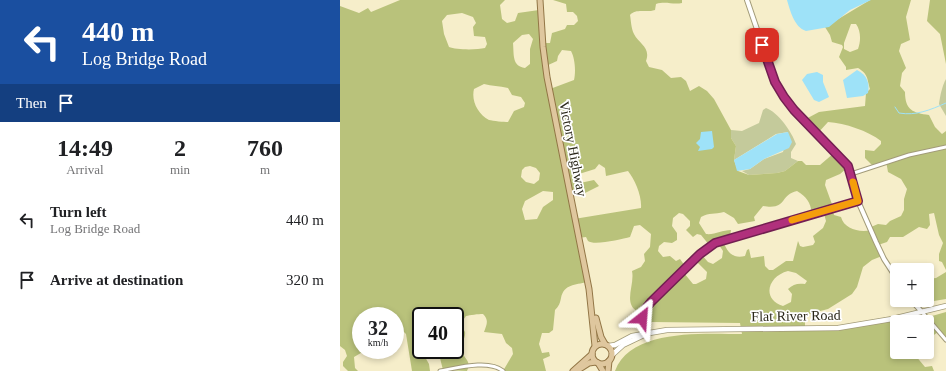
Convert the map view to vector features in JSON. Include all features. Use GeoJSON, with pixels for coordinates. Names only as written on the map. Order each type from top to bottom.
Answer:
{"type":"FeatureCollection","features":[{"type":"Feature","properties":{"kind":"main road","name":"Victory Highway"},"geometry":{"type":"LineString","coordinates":[[540,0],[543,46],[577,232],[591,301],[601,337],[607,345]]}},
{"type":"Feature","properties":{"kind":"main road","name":"Victory Highway"},"geometry":{"type":"LineString","coordinates":[[591,301],[595,346]]}},
{"type":"Feature","properties":{"kind":"main road","name":"Flat River Road"},"geometry":{"type":"LineString","coordinates":[[607,345],[615,345],[632,336],[688,328],[838,328],[871,323],[946,306]]}},
{"type":"Feature","properties":{"kind":"main road","name":"Flat River Road"},"geometry":{"type":"LineString","coordinates":[[612,355],[623,345],[645,334]]}},
{"type":"Feature","properties":{"kind":"main road"},"geometry":{"type":"LineString","coordinates":[[573,371],[592,354],[595,346],[607,345],[612,355],[609,361],[608,371]]}},
{"type":"Feature","properties":{"kind":"main road"},"geometry":{"type":"LineString","coordinates":[[592,354],[602,371]]}},
{"type":"Feature","properties":{"kind":"main road"},"geometry":{"type":"LineString","coordinates":[[577,371],[589,363],[604,364],[609,361]]}},
{"type":"Feature","properties":{"kind":"street"},"geometry":{"type":"LineString","coordinates":[[747,0],[773,75],[784,97],[794,110],[848,166],[858,201],[884,259],[890,268]]}},
{"type":"Feature","properties":{"kind":"street"},"geometry":{"type":"LineString","coordinates":[[851,174],[909,155],[946,147]]}},
{"type":"Feature","properties":{"kind":"street"},"geometry":{"type":"LineString","coordinates":[[645,334],[642,318],[647,306],[712,245],[732,236],[858,201]]}},
{"type":"Feature","properties":{"kind":"street"},"geometry":{"type":"LineString","coordinates":[[917,307],[946,340]]}},
{"type":"Feature","properties":{"kind":"street"},"geometry":{"type":"LineString","coordinates":[[440,371],[484,365],[496,367],[503,371]]}},
{"type":"Feature","properties":{"kind":"green space"},"geometry":{"type":"Polygon","coordinates":[[[400,0],[505,0],[500,5],[502,19],[507,23],[515,21],[518,13],[539,10],[543,43],[550,43],[552,33],[565,29],[567,25],[574,25],[578,21],[577,16],[573,12],[567,12],[566,4],[553,0],[682,0],[682,3],[676,4],[656,4],[655,10],[638,11],[630,15],[634,34],[646,49],[646,61],[649,67],[662,70],[671,78],[681,77],[686,81],[690,91],[699,86],[707,91],[714,99],[731,130],[731,138],[736,146],[734,160],[738,171],[749,175],[777,173],[785,171],[798,161],[802,161],[806,165],[820,165],[834,153],[845,163],[847,168],[840,174],[826,180],[825,185],[833,207],[834,215],[841,217],[845,225],[853,229],[867,231],[871,230],[871,227],[878,224],[886,225],[890,221],[901,216],[904,210],[904,199],[907,189],[901,179],[888,172],[886,161],[872,165],[865,158],[865,150],[874,151],[881,144],[881,141],[876,137],[856,128],[828,122],[817,134],[804,120],[819,112],[865,106],[866,93],[870,89],[864,72],[858,68],[846,70],[846,67],[839,57],[843,47],[842,45],[832,42],[825,27],[870,0],[911,0],[906,17],[910,40],[901,44],[899,51],[906,68],[902,73],[900,86],[905,92],[906,103],[911,110],[929,115],[935,127],[942,134],[946,131],[946,270],[942,262],[939,261],[939,254],[943,243],[939,235],[934,213],[929,214],[930,225],[927,229],[919,227],[903,237],[890,237],[887,242],[878,245],[882,256],[872,260],[863,267],[857,287],[852,294],[828,309],[809,314],[805,317],[805,327],[839,326],[890,317],[890,359],[918,359],[925,367],[932,366],[934,371],[615,371],[623,357],[636,347],[652,340],[689,334],[742,334],[740,323],[651,322],[647,318],[649,309],[684,273],[693,284],[706,279],[707,272],[695,260],[701,254],[708,262],[713,264],[722,258],[723,251],[717,242],[710,246],[701,235],[697,234],[693,237],[686,230],[690,226],[690,221],[683,214],[679,213],[673,218],[672,226],[677,233],[677,240],[672,243],[664,242],[659,246],[658,251],[663,257],[670,256],[676,261],[680,259],[685,266],[637,311],[633,308],[630,298],[633,276],[632,271],[641,267],[645,261],[644,254],[650,247],[651,234],[640,225],[634,226],[630,237],[596,243],[588,241],[586,237],[578,238],[587,282],[571,286],[562,293],[559,304],[555,310],[553,330],[549,333],[542,333],[539,344],[542,353],[549,352],[550,356],[543,359],[546,371],[503,371],[513,354],[512,348],[506,343],[502,334],[484,332],[487,322],[483,314],[466,316],[464,319],[464,307],[412,307],[412,359],[426,359],[430,371],[412,371],[406,334],[404,332],[404,307],[352,307],[352,359],[354,359],[355,368],[358,371],[348,371],[343,366],[343,362],[347,356],[345,350],[340,346],[340,6],[359,13],[368,8],[371,12],[400,0]],[[462,13],[447,15],[442,21],[444,34],[449,47],[456,49],[485,48],[487,44],[485,37],[474,36],[473,27],[476,23],[473,17],[462,13]],[[851,24],[844,43],[844,49],[850,52],[858,49],[860,36],[856,24],[851,24]],[[529,34],[522,35],[513,43],[514,59],[518,65],[525,68],[530,64],[530,49],[533,39],[529,34]],[[562,50],[557,61],[546,66],[550,89],[574,80],[575,65],[571,51],[562,50]],[[484,84],[474,89],[473,94],[476,107],[489,120],[508,122],[514,111],[524,107],[525,103],[521,97],[512,95],[508,88],[484,84]],[[599,164],[595,169],[579,174],[578,179],[580,183],[594,180],[599,186],[585,193],[570,195],[574,219],[641,208],[638,188],[628,171],[606,176],[605,168],[599,164]],[[530,166],[525,167],[522,170],[521,177],[526,182],[534,184],[539,180],[540,173],[536,168],[530,166]],[[543,191],[525,201],[522,209],[525,220],[537,219],[543,207],[553,200],[553,192],[543,191]],[[797,191],[776,206],[763,206],[754,217],[755,221],[738,224],[734,218],[724,212],[704,215],[701,217],[699,223],[706,234],[731,230],[730,236],[722,239],[730,253],[740,257],[745,256],[747,250],[749,249],[751,258],[764,256],[765,266],[769,270],[773,270],[786,261],[793,261],[798,241],[800,246],[803,247],[813,245],[815,242],[813,236],[823,228],[826,221],[823,210],[812,213],[808,200],[797,191]],[[788,271],[772,282],[770,293],[776,303],[783,306],[791,302],[792,294],[788,289],[796,284],[805,284],[807,281],[796,273],[788,271]]]}},
{"type":"Feature","properties":{"kind":"green space"},"geometry":{"type":"Polygon","coordinates":[[[930,0],[946,0],[946,64],[940,34],[927,21],[930,0]]]}},
{"type":"Feature","properties":{"kind":"green space"},"geometry":{"type":"Polygon","coordinates":[[[946,79],[946,116],[939,104],[941,91],[946,79]]]}},
{"type":"Feature","properties":{"kind":"green space"},"geometry":{"type":"Polygon","coordinates":[[[766,108],[771,110],[780,118],[791,134],[796,144],[791,152],[791,158],[798,161],[785,171],[749,175],[742,171],[750,169],[764,159],[783,152],[788,132],[776,134],[734,160],[736,146],[731,138],[731,130],[742,131],[759,123],[763,110],[766,108]]]}},
{"type":"Feature","properties":{"kind":"green space"},"geometry":{"type":"Polygon","coordinates":[[[946,272],[946,299],[934,301],[934,278],[946,272]]]}},
{"type":"Feature","properties":{"kind":"green space"},"geometry":{"type":"Polygon","coordinates":[[[921,311],[925,315],[899,315],[921,311]]]}},
{"type":"Feature","properties":{"kind":"green space"},"geometry":{"type":"Polygon","coordinates":[[[946,312],[946,341],[938,332],[934,335],[934,315],[946,312]]]}},
{"type":"Feature","properties":{"kind":"green space"},"geometry":{"type":"Polygon","coordinates":[[[464,356],[469,364],[467,371],[443,370],[440,359],[464,359],[464,356]]]}},
{"type":"Feature","properties":{"kind":"water"},"geometry":{"type":"Polygon","coordinates":[[[787,0],[871,0],[850,10],[829,27],[806,31],[798,26],[791,13],[787,0]]]}},
{"type":"Feature","properties":{"kind":"water"},"geometry":{"type":"Polygon","coordinates":[[[857,70],[863,74],[867,80],[869,86],[868,93],[863,96],[847,98],[843,80],[857,70]]]}},
{"type":"Feature","properties":{"kind":"water"},"geometry":{"type":"Polygon","coordinates":[[[817,72],[823,75],[823,82],[829,97],[819,102],[814,100],[802,80],[807,74],[817,72]]]}},
{"type":"Feature","properties":{"kind":"water"},"geometry":{"type":"Polygon","coordinates":[[[712,131],[714,147],[712,149],[698,151],[700,147],[696,143],[700,139],[701,132],[712,131]]]}},
{"type":"Feature","properties":{"kind":"water"},"geometry":{"type":"Polygon","coordinates":[[[788,132],[792,142],[789,148],[764,159],[750,169],[737,171],[734,160],[777,134],[788,132]]]}},
{"type":"Feature","properties":{"kind":"waterway"},"geometry":{"type":"LineString","coordinates":[[895,107],[899,113],[911,114],[929,110],[946,103]]}},
{"type":"Feature","properties":{"kind":"slow traffic"},"geometry":{"type":"LineString","coordinates":[[792,220],[858,201],[853,182]]}},
{"type":"Feature","properties":{"kind":"route"},"geometry":{"type":"LineString","coordinates":[[642,318],[643,312],[647,306],[700,254],[715,243],[737,235],[858,201],[848,166],[788,103],[775,82],[762,45]]}}]}
